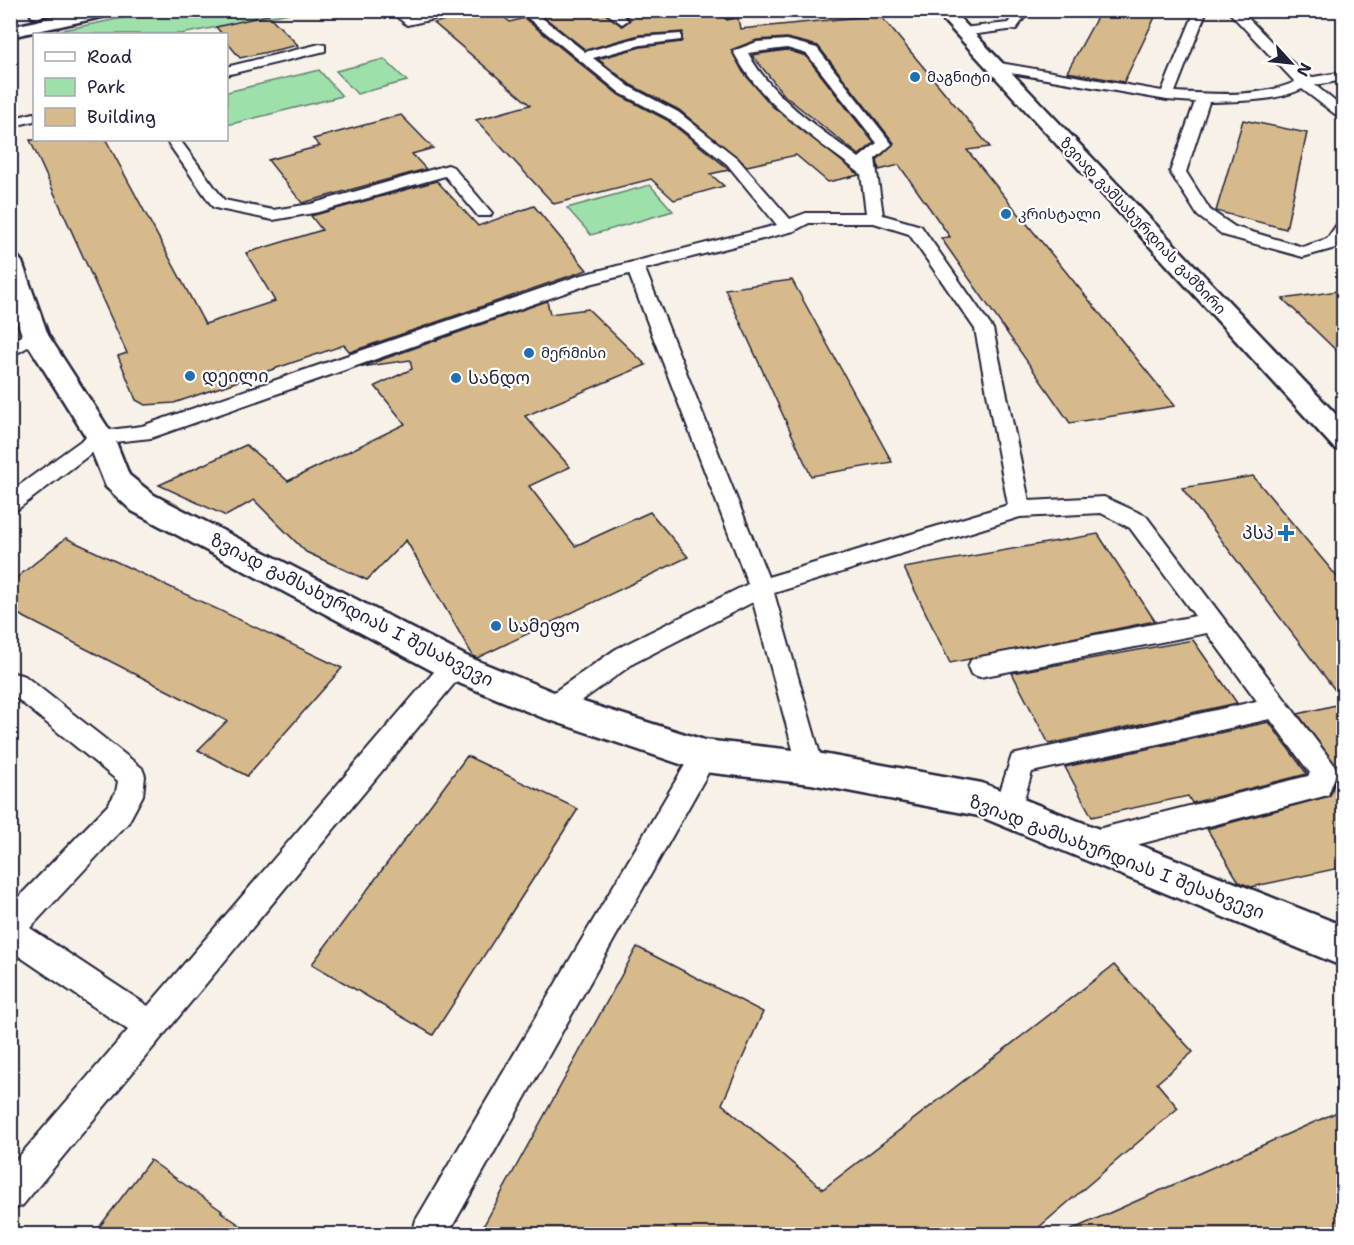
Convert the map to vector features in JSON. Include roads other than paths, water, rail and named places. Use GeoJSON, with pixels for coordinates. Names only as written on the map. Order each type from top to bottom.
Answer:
{"type":"FeatureCollection","features":[{"type":"Feature","properties":{"kind":"street"},"geometry":{"type":"LineString","coordinates":[[10,32],[111,10]]}},
{"type":"Feature","properties":{"kind":"street","name":"ზვიად გამსახურდიას გამზირი"},"geometry":{"type":"LineString","coordinates":[[942,10],[1344,441]]}},
{"type":"Feature","properties":{"kind":"street"},"geometry":{"type":"LineString","coordinates":[[10,19],[41,11]]}},
{"type":"Feature","properties":{"kind":"street","name":"ზვიად გამსახურდიას I შესახვევი"},"geometry":{"type":"LineString","coordinates":[[10,262],[23,343],[100,437],[116,480],[143,503],[454,666],[553,706],[704,756],[812,768],[982,800],[1344,947]]}},
{"type":"Feature","properties":{"kind":"lane"},"geometry":{"type":"LineString","coordinates":[[395,10],[407,21],[470,10]]}},
{"type":"Feature","properties":{"kind":"lane"},"geometry":{"type":"LineString","coordinates":[[524,10],[625,90],[673,115],[732,162],[788,227]]}},
{"type":"Feature","properties":{"kind":"lane"},"geometry":{"type":"LineString","coordinates":[[608,10],[622,20]]}},
{"type":"Feature","properties":{"kind":"lane"},"geometry":{"type":"LineString","coordinates":[[722,10],[728,14],[755,10]]}},
{"type":"Feature","properties":{"kind":"lane"},"geometry":{"type":"LineString","coordinates":[[962,32],[1012,26],[1024,10]]}},
{"type":"Feature","properties":{"kind":"lane"},"geometry":{"type":"LineString","coordinates":[[1233,10],[1305,83],[1344,117]]}},
{"type":"Feature","properties":{"kind":"lane"},"geometry":{"type":"LineString","coordinates":[[1167,96],[1200,11]]}},
{"type":"Feature","properties":{"kind":"lane"},"geometry":{"type":"LineString","coordinates":[[581,57],[640,41],[676,37]]}},
{"type":"Feature","properties":{"kind":"lane"},"geometry":{"type":"LineString","coordinates":[[868,172],[793,113],[745,65],[740,51],[758,46],[787,44],[812,51],[885,144],[867,158],[875,218]]}},
{"type":"Feature","properties":{"kind":"lane"},"geometry":{"type":"LineString","coordinates":[[228,71],[320,48]]}},
{"type":"Feature","properties":{"kind":"lane"},"geometry":{"type":"LineString","coordinates":[[994,66],[1167,96],[1203,98],[1254,95],[1344,76]]}},
{"type":"Feature","properties":{"kind":"lane"},"geometry":{"type":"LineString","coordinates":[[1203,98],[1178,172],[1204,213],[1229,231],[1303,252],[1333,243],[1344,227]]}},
{"type":"Feature","properties":{"kind":"lane"},"geometry":{"type":"LineString","coordinates":[[10,123],[33,117]]}},
{"type":"Feature","properties":{"kind":"lane"},"geometry":{"type":"LineString","coordinates":[[174,141],[219,204],[273,215],[303,211],[448,170],[484,213]]}},
{"type":"Feature","properties":{"kind":"lane"},"geometry":{"type":"LineString","coordinates":[[10,504],[100,437],[144,433],[584,280],[636,269],[788,227],[806,218],[875,218],[915,230],[984,329],[1020,509]]}},
{"type":"Feature","properties":{"kind":"lane"},"geometry":{"type":"LineString","coordinates":[[636,269],[761,588],[812,768]]}},
{"type":"Feature","properties":{"kind":"lane"},"geometry":{"type":"LineString","coordinates":[[553,706],[625,656],[761,588],[1020,509],[1104,505],[1138,522],[1324,771],[1318,786],[1090,844]]}},
{"type":"Feature","properties":{"kind":"lane"},"geometry":{"type":"LineString","coordinates":[[980,667],[1213,622]]}},
{"type":"Feature","properties":{"kind":"lane"},"geometry":{"type":"LineString","coordinates":[[10,1194],[454,666]]}},
{"type":"Feature","properties":{"kind":"lane"},"geometry":{"type":"LineString","coordinates":[[10,682],[16,683],[132,777],[129,795],[118,814],[10,930],[151,1027]]}},
{"type":"Feature","properties":{"kind":"lane"},"geometry":{"type":"LineString","coordinates":[[1008,810],[1021,763],[1276,707]]}},
{"type":"Feature","properties":{"kind":"lane"},"geometry":{"type":"LineString","coordinates":[[429,1233],[704,756]]}},
{"type":"Feature","properties":{"kind":"place","name":"მაგნიტი"},"geometry":{"type":"Point","coordinates":[915,77]}},
{"type":"Feature","properties":{"kind":"place","name":"კრისტალი"},"geometry":{"type":"Point","coordinates":[1006,214]}},
{"type":"Feature","properties":{"kind":"place","name":"მერმისი"},"geometry":{"type":"Point","coordinates":[529,353]}},
{"type":"Feature","properties":{"kind":"place","name":"დეილი"},"geometry":{"type":"Point","coordinates":[190,376]}},
{"type":"Feature","properties":{"kind":"place","name":"სანდო"},"geometry":{"type":"Point","coordinates":[456,378]}},
{"type":"Feature","properties":{"kind":"place","name":"პსპ"},"geometry":{"type":"Point","coordinates":[1286,533]}},
{"type":"Feature","properties":{"kind":"place","name":"სამეფო"},"geometry":{"type":"Point","coordinates":[496,626]}}]}
